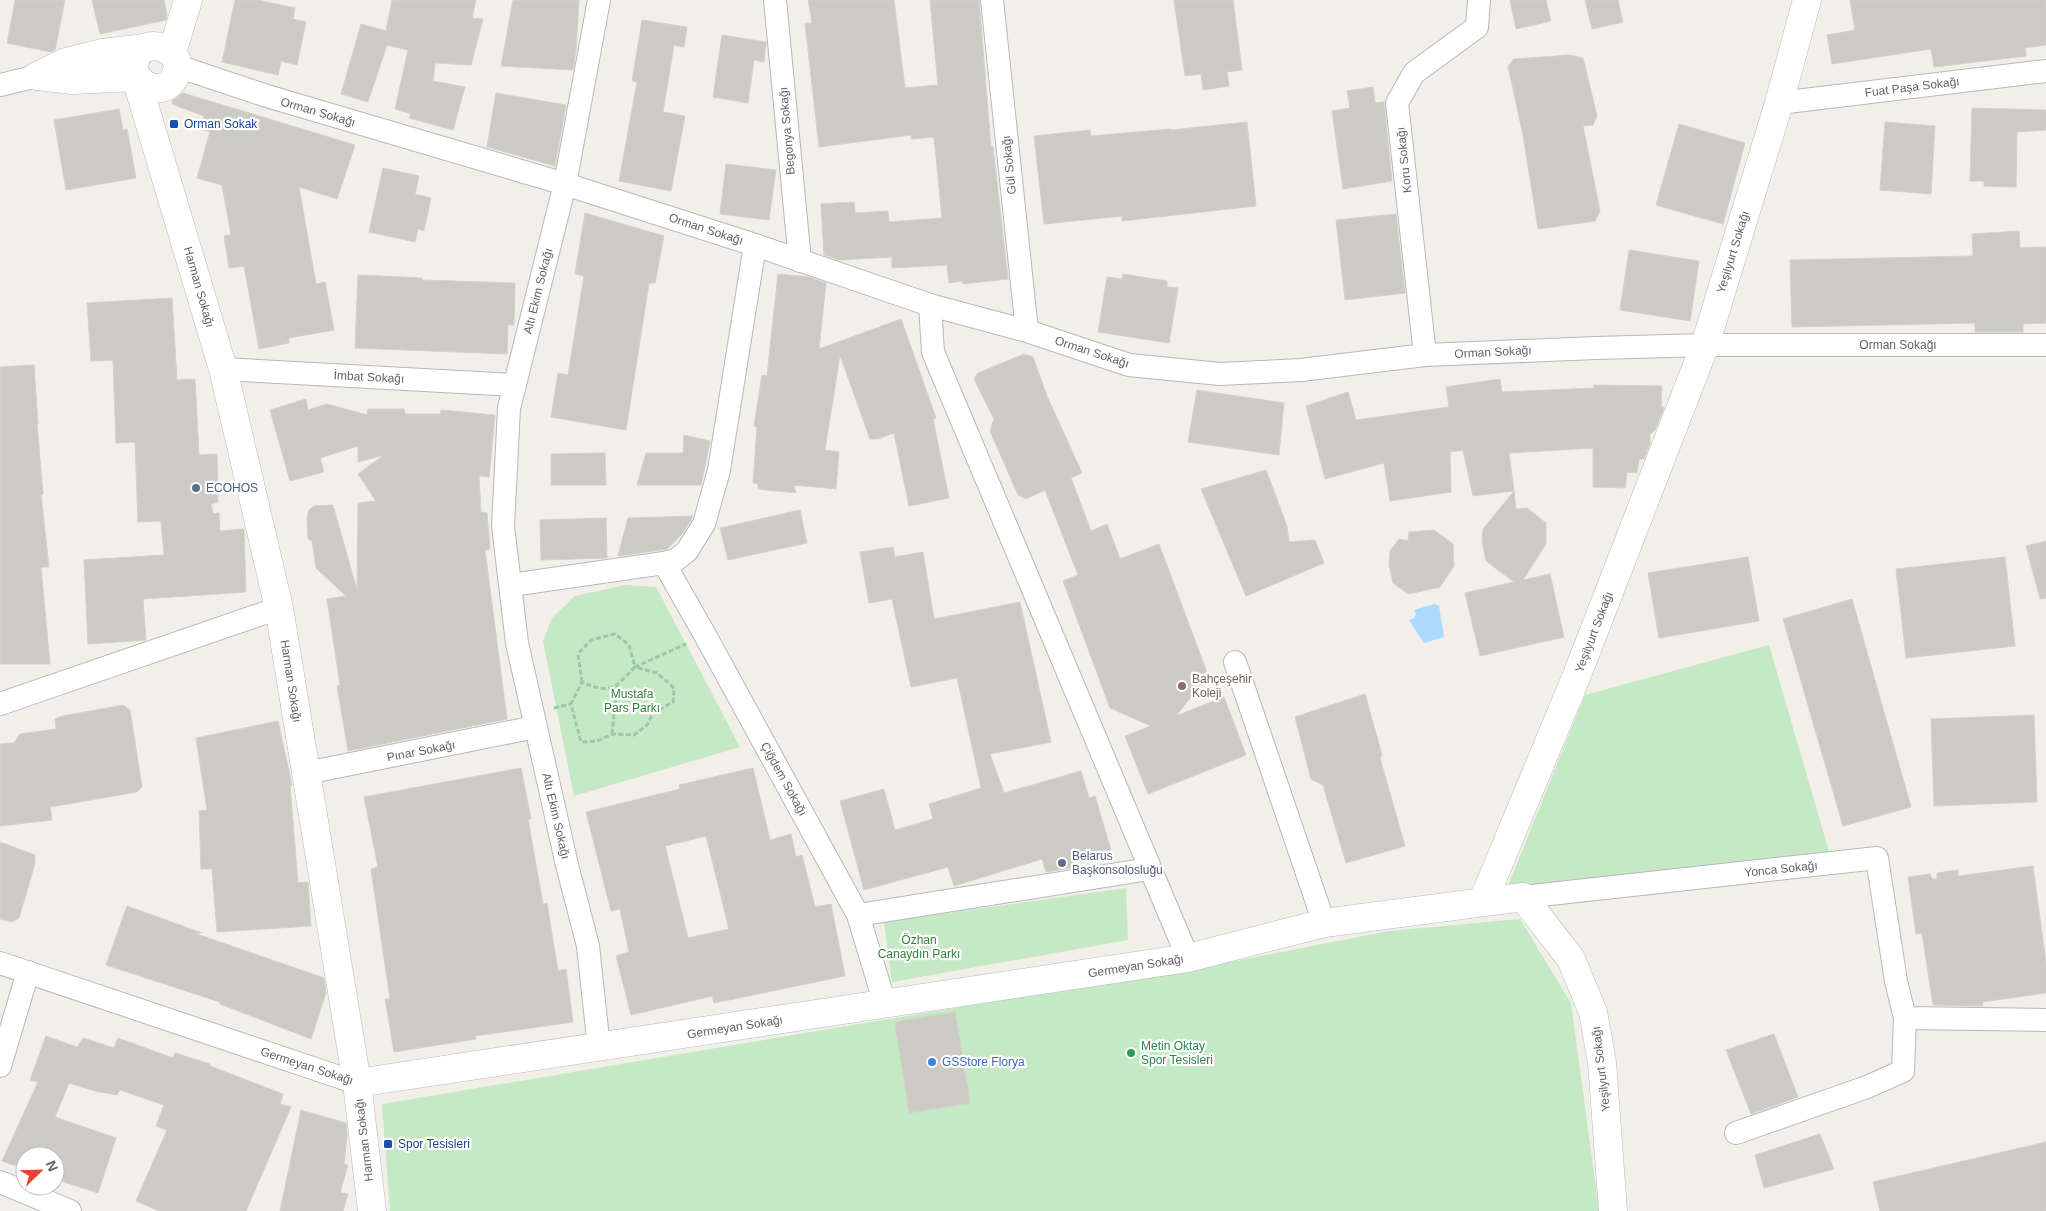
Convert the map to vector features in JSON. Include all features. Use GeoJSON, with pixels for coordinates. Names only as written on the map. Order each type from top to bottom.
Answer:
{"type":"FeatureCollection","features":[{"type":"Feature","properties":{"kind":"main road"},"geometry":{"type":"LineString","coordinates":[[37,76],[73,80],[137,77],[147,87],[161,88],[166,63],[188,0]]}},
{"type":"Feature","properties":{"kind":"main road","name":"Yeşilyurt Sokağı"},"geometry":{"type":"LineString","coordinates":[[1483,901],[1576,680],[1705,345],[1779,103],[1807,0]]}},
{"type":"Feature","properties":{"kind":"main road"},"geometry":{"type":"LineString","coordinates":[[37,76],[66,62],[102,53],[166,63]]}},
{"type":"Feature","properties":{"kind":"main road"},"geometry":{"type":"LineString","coordinates":[[160,161],[166,63]]}},
{"type":"Feature","properties":{"kind":"main road","name":"Harman Sokağı"},"geometry":{"type":"LineString","coordinates":[[137,77],[160,161],[180,221],[223,370],[279,608],[357,1083],[372,1211]]}},
{"type":"Feature","properties":{"kind":"main road"},"geometry":{"type":"LineString","coordinates":[[1483,901],[1523,897]]}},
{"type":"Feature","properties":{"kind":"main road","name":"Yeşilyurt Sokağı"},"geometry":{"type":"LineString","coordinates":[[1523,897],[1571,959],[1593,1012],[1602,1062],[1613,1211]]}},
{"type":"Feature","properties":{"kind":"main road","name":"Germeyan Sokağı"},"geometry":{"type":"LineString","coordinates":[[357,1083],[1188,958],[1324,923],[1483,901]]}},
{"type":"Feature","properties":{"kind":"street","name":"Altı Ekim Sokağı"},"geometry":{"type":"LineString","coordinates":[[599,0],[565,184],[509,408],[503,526],[517,643],[567,865],[588,946],[599,1048]]}},
{"type":"Feature","properties":{"kind":"street","name":"Begonya Sokağı"},"geometry":{"type":"LineString","coordinates":[[775,0],[800,261]]}},
{"type":"Feature","properties":{"kind":"street","name":"Gül Sokağı"},"geometry":{"type":"LineString","coordinates":[[992,0],[1027,330]]}},
{"type":"Feature","properties":{"kind":"street","name":"Koru Sokağı"},"geometry":{"type":"LineString","coordinates":[[1425,355],[1397,103],[1414,73],[1476,27],[1479,0]]}},
{"type":"Feature","properties":{"kind":"street","name":"Orman Sokağı"},"geometry":{"type":"LineString","coordinates":[[166,63],[277,99],[565,184],[755,245],[930,305],[1027,330],[1129,365],[1220,374],[1301,370],[1425,355],[1705,345],[2046,345]]}},
{"type":"Feature","properties":{"kind":"street","name":"Fuat Paşa Sokağı"},"geometry":{"type":"LineString","coordinates":[[1779,103],[2046,71]]}},
{"type":"Feature","properties":{"kind":"street"},"geometry":{"type":"LineString","coordinates":[[0,85],[37,76]]}},
{"type":"Feature","properties":{"kind":"street"},"geometry":{"type":"LineString","coordinates":[[511,585],[664,563],[676,560],[687,552],[704,524],[719,470],[755,245]]}},
{"type":"Feature","properties":{"kind":"street"},"geometry":{"type":"LineString","coordinates":[[930,305],[933,352],[1188,958]]}},
{"type":"Feature","properties":{"kind":"street","name":"İmbat Sokağı"},"geometry":{"type":"LineString","coordinates":[[223,370],[515,386]]}},
{"type":"Feature","properties":{"kind":"street","name":"Çiğdem Sokağı"},"geometry":{"type":"LineString","coordinates":[[664,563],[706,635],[858,915],[885,1004]]}},
{"type":"Feature","properties":{"kind":"street"},"geometry":{"type":"LineString","coordinates":[[0,704],[279,608]]}},
{"type":"Feature","properties":{"kind":"street"},"geometry":{"type":"LineString","coordinates":[[1235,662],[1324,923]]}},
{"type":"Feature","properties":{"kind":"street","name":"Pınar Sokağı"},"geometry":{"type":"LineString","coordinates":[[306,773],[535,727]]}},
{"type":"Feature","properties":{"kind":"street","name":"Yonca Sokağı"},"geometry":{"type":"LineString","coordinates":[[1523,897],[1877,858],[1896,981],[1905,1018],[1903,1071],[1867,1087],[1736,1132]]}},
{"type":"Feature","properties":{"kind":"street"},"geometry":{"type":"LineString","coordinates":[[858,915],[1150,869]]}},
{"type":"Feature","properties":{"kind":"street","name":"Germeyan Sokağı"},"geometry":{"type":"LineString","coordinates":[[0,963],[357,1083]]}},
{"type":"Feature","properties":{"kind":"street"},"geometry":{"type":"LineString","coordinates":[[0,1066],[28,972]]}},
{"type":"Feature","properties":{"kind":"street"},"geometry":{"type":"LineString","coordinates":[[1905,1018],[2046,1020]]}},
{"type":"Feature","properties":{"kind":"street"},"geometry":{"type":"LineString","coordinates":[[0,1182],[70,1211]]}},
{"type":"Feature","properties":{"kind":"path"},"geometry":{"type":"LineString","coordinates":[[615,634],[629,645],[635,667],[656,673],[674,688],[673,702],[653,713],[647,725],[634,735],[612,734],[597,740],[581,742],[570,704],[582,682],[578,654],[591,640],[615,634]]}},
{"type":"Feature","properties":{"kind":"path"},"geometry":{"type":"LineString","coordinates":[[612,734],[617,686],[635,667],[706,635]]}},
{"type":"Feature","properties":{"kind":"path"},"geometry":{"type":"LineString","coordinates":[[582,682],[598,689],[617,686],[653,713]]}},
{"type":"Feature","properties":{"kind":"green space","name":"Mustafa Pars Parkı"},"geometry":{"type":"Polygon","coordinates":[[[626,585],[656,587],[740,747],[574,796],[543,641],[552,618],[575,596],[626,585]]]}},
{"type":"Feature","properties":{"kind":"green space"},"geometry":{"type":"Polygon","coordinates":[[[1769,645],[1830,855],[1507,888],[1585,695],[1769,645]]]}},
{"type":"Feature","properties":{"kind":"green space","name":"Özhan Canaydın Parkı"},"geometry":{"type":"Polygon","coordinates":[[[1126,888],[1128,940],[892,982],[884,922],[1126,888]]]}},
{"type":"Feature","properties":{"kind":"green space","name":"Metin Oktay Spor Tesisleri"},"geometry":{"type":"Polygon","coordinates":[[[1520,919],[1571,1003],[1599,1211],[390,1211],[382,1104],[1241,960],[1389,931],[1520,919]]]}},
{"type":"Feature","properties":{"kind":"water"},"geometry":{"type":"Polygon","coordinates":[[[1435,604],[1439,606],[1444,637],[1424,643],[1409,620],[1414,618],[1416,614],[1414,610],[1435,604]]]}},
{"type":"Feature","properties":{"kind":"building"},"geometry":{"type":"Polygon","coordinates":[[[15,0],[65,0],[55,50],[51,52],[7,43],[15,0]]]}},
{"type":"Feature","properties":{"kind":"building"},"geometry":{"type":"Polygon","coordinates":[[[92,0],[164,0],[167,14],[166,20],[100,34],[92,0]]]}},
{"type":"Feature","properties":{"kind":"building"},"geometry":{"type":"Polygon","coordinates":[[[235,0],[257,0],[295,8],[293,19],[306,22],[297,65],[281,61],[278,75],[222,62],[235,0]]]}},
{"type":"Feature","properties":{"kind":"building"},"geometry":{"type":"Polygon","coordinates":[[[392,0],[476,0],[472,18],[483,19],[471,65],[435,63],[433,81],[465,87],[453,130],[409,118],[411,114],[395,109],[408,50],[387,45],[368,102],[341,94],[361,24],[386,31],[392,0]]]}},
{"type":"Feature","properties":{"kind":"building"},"geometry":{"type":"Polygon","coordinates":[[[513,0],[579,0],[573,70],[501,66],[513,0]]]}},
{"type":"Feature","properties":{"kind":"building"},"geometry":{"type":"Polygon","coordinates":[[[808,0],[894,0],[905,88],[938,85],[930,0],[979,0],[991,147],[993,147],[1008,279],[963,284],[963,281],[949,283],[947,265],[892,268],[892,257],[839,260],[824,255],[821,204],[854,202],[855,213],[888,211],[889,222],[942,218],[934,137],[911,139],[911,135],[819,147],[805,23],[812,23],[808,0]]]}},
{"type":"Feature","properties":{"kind":"building"},"geometry":{"type":"Polygon","coordinates":[[[1174,0],[1233,0],[1242,70],[1227,72],[1229,86],[1203,90],[1201,74],[1185,76],[1174,0]]]}},
{"type":"Feature","properties":{"kind":"building"},"geometry":{"type":"Polygon","coordinates":[[[1510,0],[1546,0],[1551,21],[1516,29],[1510,0]]]}},
{"type":"Feature","properties":{"kind":"building"},"geometry":{"type":"Polygon","coordinates":[[[1585,0],[1618,0],[1623,22],[1592,29],[1585,0]]]}},
{"type":"Feature","properties":{"kind":"building"},"geometry":{"type":"Polygon","coordinates":[[[1850,0],[2046,0],[2046,45],[2025,48],[2026,56],[1934,67],[1931,49],[1832,64],[1827,35],[1855,30],[1850,0]]]}},
{"type":"Feature","properties":{"kind":"building"},"geometry":{"type":"Polygon","coordinates":[[[642,20],[687,27],[684,47],[674,45],[663,112],[685,116],[671,191],[619,181],[637,82],[632,81],[642,20]]]}},
{"type":"Feature","properties":{"kind":"building"},"geometry":{"type":"Polygon","coordinates":[[[722,35],[766,42],[764,62],[754,60],[748,103],[713,97],[722,35]]]}},
{"type":"Feature","properties":{"kind":"building"},"geometry":{"type":"Polygon","coordinates":[[[1569,55],[1583,58],[1597,116],[1593,125],[1583,126],[1600,211],[1595,221],[1538,229],[1523,135],[1508,66],[1514,59],[1569,55]]]}},
{"type":"Feature","properties":{"kind":"building"},"geometry":{"type":"Polygon","coordinates":[[[1373,87],[1375,103],[1384,102],[1392,181],[1343,189],[1332,111],[1350,108],[1347,91],[1373,87]]]}},
{"type":"Feature","properties":{"kind":"building"},"geometry":{"type":"Polygon","coordinates":[[[183,93],[355,145],[337,199],[299,187],[316,284],[325,282],[334,330],[289,338],[289,343],[259,349],[244,266],[229,268],[224,236],[231,235],[222,185],[197,178],[210,132],[200,129],[204,116],[172,104],[173,100],[183,93]]]}},
{"type":"Feature","properties":{"kind":"building"},"geometry":{"type":"Polygon","coordinates":[[[496,93],[566,105],[555,166],[487,147],[496,93]]]}},
{"type":"Feature","properties":{"kind":"building"},"geometry":{"type":"Polygon","coordinates":[[[1972,108],[2046,110],[2046,130],[2017,132],[2016,187],[1984,186],[1984,181],[1970,181],[1972,108]]]}},
{"type":"Feature","properties":{"kind":"building"},"geometry":{"type":"Polygon","coordinates":[[[119,109],[123,130],[127,129],[136,178],[66,190],[54,120],[119,109]]]}},
{"type":"Feature","properties":{"kind":"building"},"geometry":{"type":"Polygon","coordinates":[[[1247,122],[1256,206],[1122,221],[1122,216],[1044,224],[1034,136],[1090,130],[1091,136],[1247,122]]]}},
{"type":"Feature","properties":{"kind":"building"},"geometry":{"type":"Polygon","coordinates":[[[1885,122],[1935,126],[1931,194],[1880,190],[1885,122]]]}},
{"type":"Feature","properties":{"kind":"building"},"geometry":{"type":"Polygon","coordinates":[[[1679,124],[1745,143],[1723,224],[1656,205],[1679,124]]]}},
{"type":"Feature","properties":{"kind":"building"},"geometry":{"type":"Polygon","coordinates":[[[726,164],[776,170],[769,220],[720,214],[726,164]]]}},
{"type":"Feature","properties":{"kind":"building"},"geometry":{"type":"Polygon","coordinates":[[[383,168],[419,176],[415,194],[431,198],[424,231],[418,229],[415,242],[369,232],[383,168]]]}},
{"type":"Feature","properties":{"kind":"building"},"geometry":{"type":"Polygon","coordinates":[[[585,213],[664,236],[655,283],[649,283],[626,430],[551,417],[558,373],[568,375],[584,276],[575,274],[585,213]]]}},
{"type":"Feature","properties":{"kind":"building"},"geometry":{"type":"Polygon","coordinates":[[[1396,214],[1405,293],[1345,300],[1336,220],[1396,214]]]}},
{"type":"Feature","properties":{"kind":"building"},"geometry":{"type":"Polygon","coordinates":[[[2019,231],[2020,248],[2046,247],[2046,323],[2023,324],[2023,332],[1975,332],[1975,323],[1792,327],[1790,260],[1973,256],[1972,234],[2019,231]]]}},
{"type":"Feature","properties":{"kind":"building"},"geometry":{"type":"Polygon","coordinates":[[[1629,250],[1699,261],[1690,321],[1620,310],[1629,250]]]}},
{"type":"Feature","properties":{"kind":"building"},"geometry":{"type":"Polygon","coordinates":[[[778,274],[809,277],[826,283],[819,349],[901,319],[936,418],[933,419],[949,498],[909,506],[894,433],[878,439],[870,439],[840,355],[825,450],[839,452],[836,489],[794,485],[796,493],[758,489],[758,484],[753,483],[757,427],[754,426],[762,375],[767,376],[778,274]]]}},
{"type":"Feature","properties":{"kind":"building"},"geometry":{"type":"Polygon","coordinates":[[[1123,274],[1167,281],[1167,287],[1178,288],[1169,343],[1098,332],[1107,277],[1122,279],[1123,274]]]}},
{"type":"Feature","properties":{"kind":"building"},"geometry":{"type":"Polygon","coordinates":[[[358,275],[422,278],[422,280],[515,283],[514,325],[508,325],[507,354],[355,348],[358,275]]]}},
{"type":"Feature","properties":{"kind":"building"},"geometry":{"type":"Polygon","coordinates":[[[172,298],[177,380],[195,379],[199,455],[217,454],[218,502],[211,504],[213,514],[219,513],[220,531],[244,529],[246,592],[143,599],[146,640],[88,644],[84,560],[164,555],[161,521],[138,522],[135,442],[116,443],[113,360],[91,361],[87,303],[172,298]]]}},
{"type":"Feature","properties":{"kind":"building"},"geometry":{"type":"Polygon","coordinates":[[[1024,354],[1033,357],[1047,396],[1082,473],[1071,478],[1091,531],[1107,524],[1120,559],[1159,544],[1208,675],[1176,716],[1224,697],[1246,755],[1148,794],[1125,736],[1151,726],[1110,708],[1063,581],[1078,575],[1045,490],[1026,499],[1018,495],[990,431],[994,419],[974,379],[978,373],[1024,354]]]}},
{"type":"Feature","properties":{"kind":"building"},"geometry":{"type":"Polygon","coordinates":[[[34,365],[43,494],[41,495],[49,567],[41,567],[50,664],[0,664],[0,367],[34,365]]]}},
{"type":"Feature","properties":{"kind":"building"},"geometry":{"type":"Polygon","coordinates":[[[1500,379],[1502,392],[1594,388],[1594,385],[1662,386],[1661,405],[1664,408],[1655,430],[1650,434],[1650,444],[1644,459],[1639,459],[1637,473],[1627,472],[1625,488],[1593,487],[1593,448],[1509,453],[1514,491],[1473,496],[1463,450],[1450,452],[1451,492],[1390,501],[1384,463],[1325,479],[1306,406],[1348,392],[1356,420],[1449,407],[1446,387],[1500,379]]]}},
{"type":"Feature","properties":{"kind":"building"},"geometry":{"type":"Polygon","coordinates":[[[1197,390],[1284,403],[1279,455],[1188,442],[1197,390]]]}},
{"type":"Feature","properties":{"kind":"building"},"geometry":{"type":"Polygon","coordinates":[[[306,399],[308,410],[327,404],[367,415],[368,409],[404,409],[405,414],[440,414],[441,410],[495,415],[489,477],[479,476],[481,512],[487,513],[490,549],[485,550],[507,719],[348,751],[337,686],[340,685],[327,599],[346,596],[316,568],[312,541],[308,539],[307,519],[309,510],[314,506],[333,505],[357,590],[358,503],[376,501],[358,474],[384,455],[358,462],[358,446],[320,458],[324,472],[290,481],[270,410],[306,399]]]}},
{"type":"Feature","properties":{"kind":"building"},"geometry":{"type":"Polygon","coordinates":[[[684,435],[710,441],[701,485],[637,485],[646,453],[683,453],[684,435]]]}},
{"type":"Feature","properties":{"kind":"building"},"geometry":{"type":"Polygon","coordinates":[[[605,453],[606,485],[551,485],[551,454],[605,453]]]}},
{"type":"Feature","properties":{"kind":"building"},"geometry":{"type":"Polygon","coordinates":[[[1266,470],[1287,526],[1289,542],[1315,540],[1324,563],[1246,596],[1201,489],[1266,470]]]}},
{"type":"Feature","properties":{"kind":"building"},"geometry":{"type":"Polygon","coordinates":[[[1514,491],[1516,509],[1527,508],[1546,523],[1546,544],[1523,580],[1550,574],[1564,637],[1480,656],[1465,593],[1514,582],[1486,561],[1482,542],[1483,529],[1514,491]]]}},
{"type":"Feature","properties":{"kind":"building"},"geometry":{"type":"Polygon","coordinates":[[[800,510],[807,543],[728,560],[720,528],[800,510]]]}},
{"type":"Feature","properties":{"kind":"building"},"geometry":{"type":"Polygon","coordinates":[[[693,516],[682,534],[667,549],[618,556],[628,518],[693,516]]]}},
{"type":"Feature","properties":{"kind":"building"},"geometry":{"type":"Polygon","coordinates":[[[606,518],[607,558],[541,560],[540,520],[606,518]]]}},
{"type":"Feature","properties":{"kind":"building"},"geometry":{"type":"Polygon","coordinates":[[[1434,530],[1453,544],[1454,566],[1440,587],[1408,594],[1393,583],[1389,564],[1390,551],[1399,539],[1408,541],[1409,532],[1434,530]]]}},
{"type":"Feature","properties":{"kind":"building"},"geometry":{"type":"Polygon","coordinates":[[[2046,541],[2046,598],[2040,599],[2026,546],[2046,541]]]}},
{"type":"Feature","properties":{"kind":"building"},"geometry":{"type":"Polygon","coordinates":[[[893,547],[895,557],[923,552],[934,619],[1020,602],[1051,742],[990,754],[1004,793],[1081,771],[1089,798],[1095,796],[1111,850],[1075,860],[1077,866],[1046,872],[1042,859],[954,886],[948,867],[864,890],[840,801],[884,789],[895,830],[933,819],[929,804],[981,788],[957,678],[911,687],[892,599],[869,603],[860,552],[893,547]]]}},
{"type":"Feature","properties":{"kind":"building"},"geometry":{"type":"Polygon","coordinates":[[[1748,557],[1759,621],[1659,638],[1648,573],[1748,557]]]}},
{"type":"Feature","properties":{"kind":"building"},"geometry":{"type":"Polygon","coordinates":[[[2005,557],[2015,646],[1906,658],[1896,569],[2005,557]]]}},
{"type":"Feature","properties":{"kind":"building"},"geometry":{"type":"Polygon","coordinates":[[[1852,599],[1911,807],[1843,826],[1783,619],[1852,599]]]}},
{"type":"Feature","properties":{"kind":"building"},"geometry":{"type":"Polygon","coordinates":[[[1365,694],[1382,755],[1380,758],[1405,846],[1346,863],[1323,785],[1311,779],[1295,717],[1365,694]]]}},
{"type":"Feature","properties":{"kind":"building"},"geometry":{"type":"Polygon","coordinates":[[[123,705],[130,710],[142,787],[137,792],[50,807],[52,820],[0,826],[0,744],[14,743],[20,734],[56,729],[55,719],[63,716],[123,705]]]}},
{"type":"Feature","properties":{"kind":"building"},"geometry":{"type":"Polygon","coordinates":[[[2034,715],[2037,802],[1934,806],[1931,719],[2034,715]]]}},
{"type":"Feature","properties":{"kind":"building"},"geometry":{"type":"Polygon","coordinates":[[[278,721],[292,785],[290,785],[298,883],[308,882],[311,926],[217,932],[212,869],[201,869],[199,811],[207,810],[196,738],[278,721]]]}},
{"type":"Feature","properties":{"kind":"building"},"geometry":{"type":"Polygon","coordinates":[[[521,768],[531,819],[528,819],[543,904],[547,903],[558,971],[566,969],[573,1022],[475,1036],[476,1039],[394,1052],[385,999],[390,999],[371,869],[378,867],[364,797],[521,768]]]}},
{"type":"Feature","properties":{"kind":"building"},"geometry":{"type":"Polygon","coordinates":[[[753,768],[770,840],[791,834],[796,857],[802,855],[815,907],[831,904],[845,976],[714,1003],[712,996],[631,1015],[616,956],[629,952],[620,909],[611,911],[586,812],[680,789],[679,785],[753,768]],[[706,836],[665,846],[688,938],[729,929],[706,836]]]}},
{"type":"Feature","properties":{"kind":"building"},"geometry":{"type":"Polygon","coordinates":[[[0,842],[35,855],[35,863],[19,918],[11,922],[0,919],[0,842]]]}},
{"type":"Feature","properties":{"kind":"building"},"geometry":{"type":"Polygon","coordinates":[[[2033,866],[2046,963],[2046,993],[1982,1002],[1983,1006],[1933,1005],[1922,933],[1916,934],[1908,877],[1930,874],[1932,879],[1937,879],[1937,873],[1958,870],[1958,876],[2033,866]]]}},
{"type":"Feature","properties":{"kind":"building"},"geometry":{"type":"Polygon","coordinates":[[[127,906],[202,933],[194,933],[324,978],[326,993],[311,1039],[220,1004],[220,1002],[106,965],[127,906]]]}},
{"type":"Feature","properties":{"kind":"building","name":"GSStore Florya"},"geometry":{"type":"Polygon","coordinates":[[[955,1012],[970,1103],[909,1113],[895,1022],[955,1012]]]}},
{"type":"Feature","properties":{"kind":"building"},"geometry":{"type":"Polygon","coordinates":[[[1774,1034],[1798,1097],[1751,1114],[1726,1050],[1774,1034]]]}},
{"type":"Feature","properties":{"kind":"building"},"geometry":{"type":"Polygon","coordinates":[[[46,1036],[77,1047],[83,1038],[114,1048],[118,1038],[173,1058],[175,1053],[210,1064],[210,1066],[283,1094],[280,1104],[291,1107],[246,1211],[159,1211],[136,1201],[167,1130],[156,1126],[164,1105],[120,1090],[117,1095],[69,1083],[55,1117],[116,1138],[98,1193],[65,1182],[65,1146],[15,1146],[15,1166],[2,1161],[38,1082],[30,1080],[46,1036]]]}},
{"type":"Feature","properties":{"kind":"building"},"geometry":{"type":"Polygon","coordinates":[[[301,1110],[346,1123],[347,1136],[344,1164],[348,1165],[340,1193],[348,1194],[343,1211],[280,1211],[301,1110]]]}},
{"type":"Feature","properties":{"kind":"building"},"geometry":{"type":"Polygon","coordinates":[[[1820,1134],[1834,1169],[1764,1188],[1755,1155],[1820,1134]]]}},
{"type":"Feature","properties":{"kind":"building"},"geometry":{"type":"Polygon","coordinates":[[[2046,1142],[2046,1211],[1880,1211],[1873,1182],[2046,1142]]]}},
{"type":"Feature","properties":{"kind":"place","name":"Orman Sokak"},"geometry":{"type":"Point","coordinates":[174,124]}},
{"type":"Feature","properties":{"kind":"place","name":"ECOHOS"},"geometry":{"type":"Point","coordinates":[196,488]}},
{"type":"Feature","properties":{"kind":"place","name":"Bahçeşehir Koleji"},"geometry":{"type":"Point","coordinates":[1182,686]}},
{"type":"Feature","properties":{"kind":"place","name":"Belarus Başkonsolosluğu"},"geometry":{"type":"Point","coordinates":[1062,863]}},
{"type":"Feature","properties":{"kind":"place","name":"Metin Oktay Spor Tesisleri"},"geometry":{"type":"Point","coordinates":[1131,1053]}},
{"type":"Feature","properties":{"kind":"place","name":"GSStore Florya"},"geometry":{"type":"Point","coordinates":[932,1062]}},
{"type":"Feature","properties":{"kind":"place","name":"Spor Tesisleri"},"geometry":{"type":"Point","coordinates":[388,1144]}}]}
